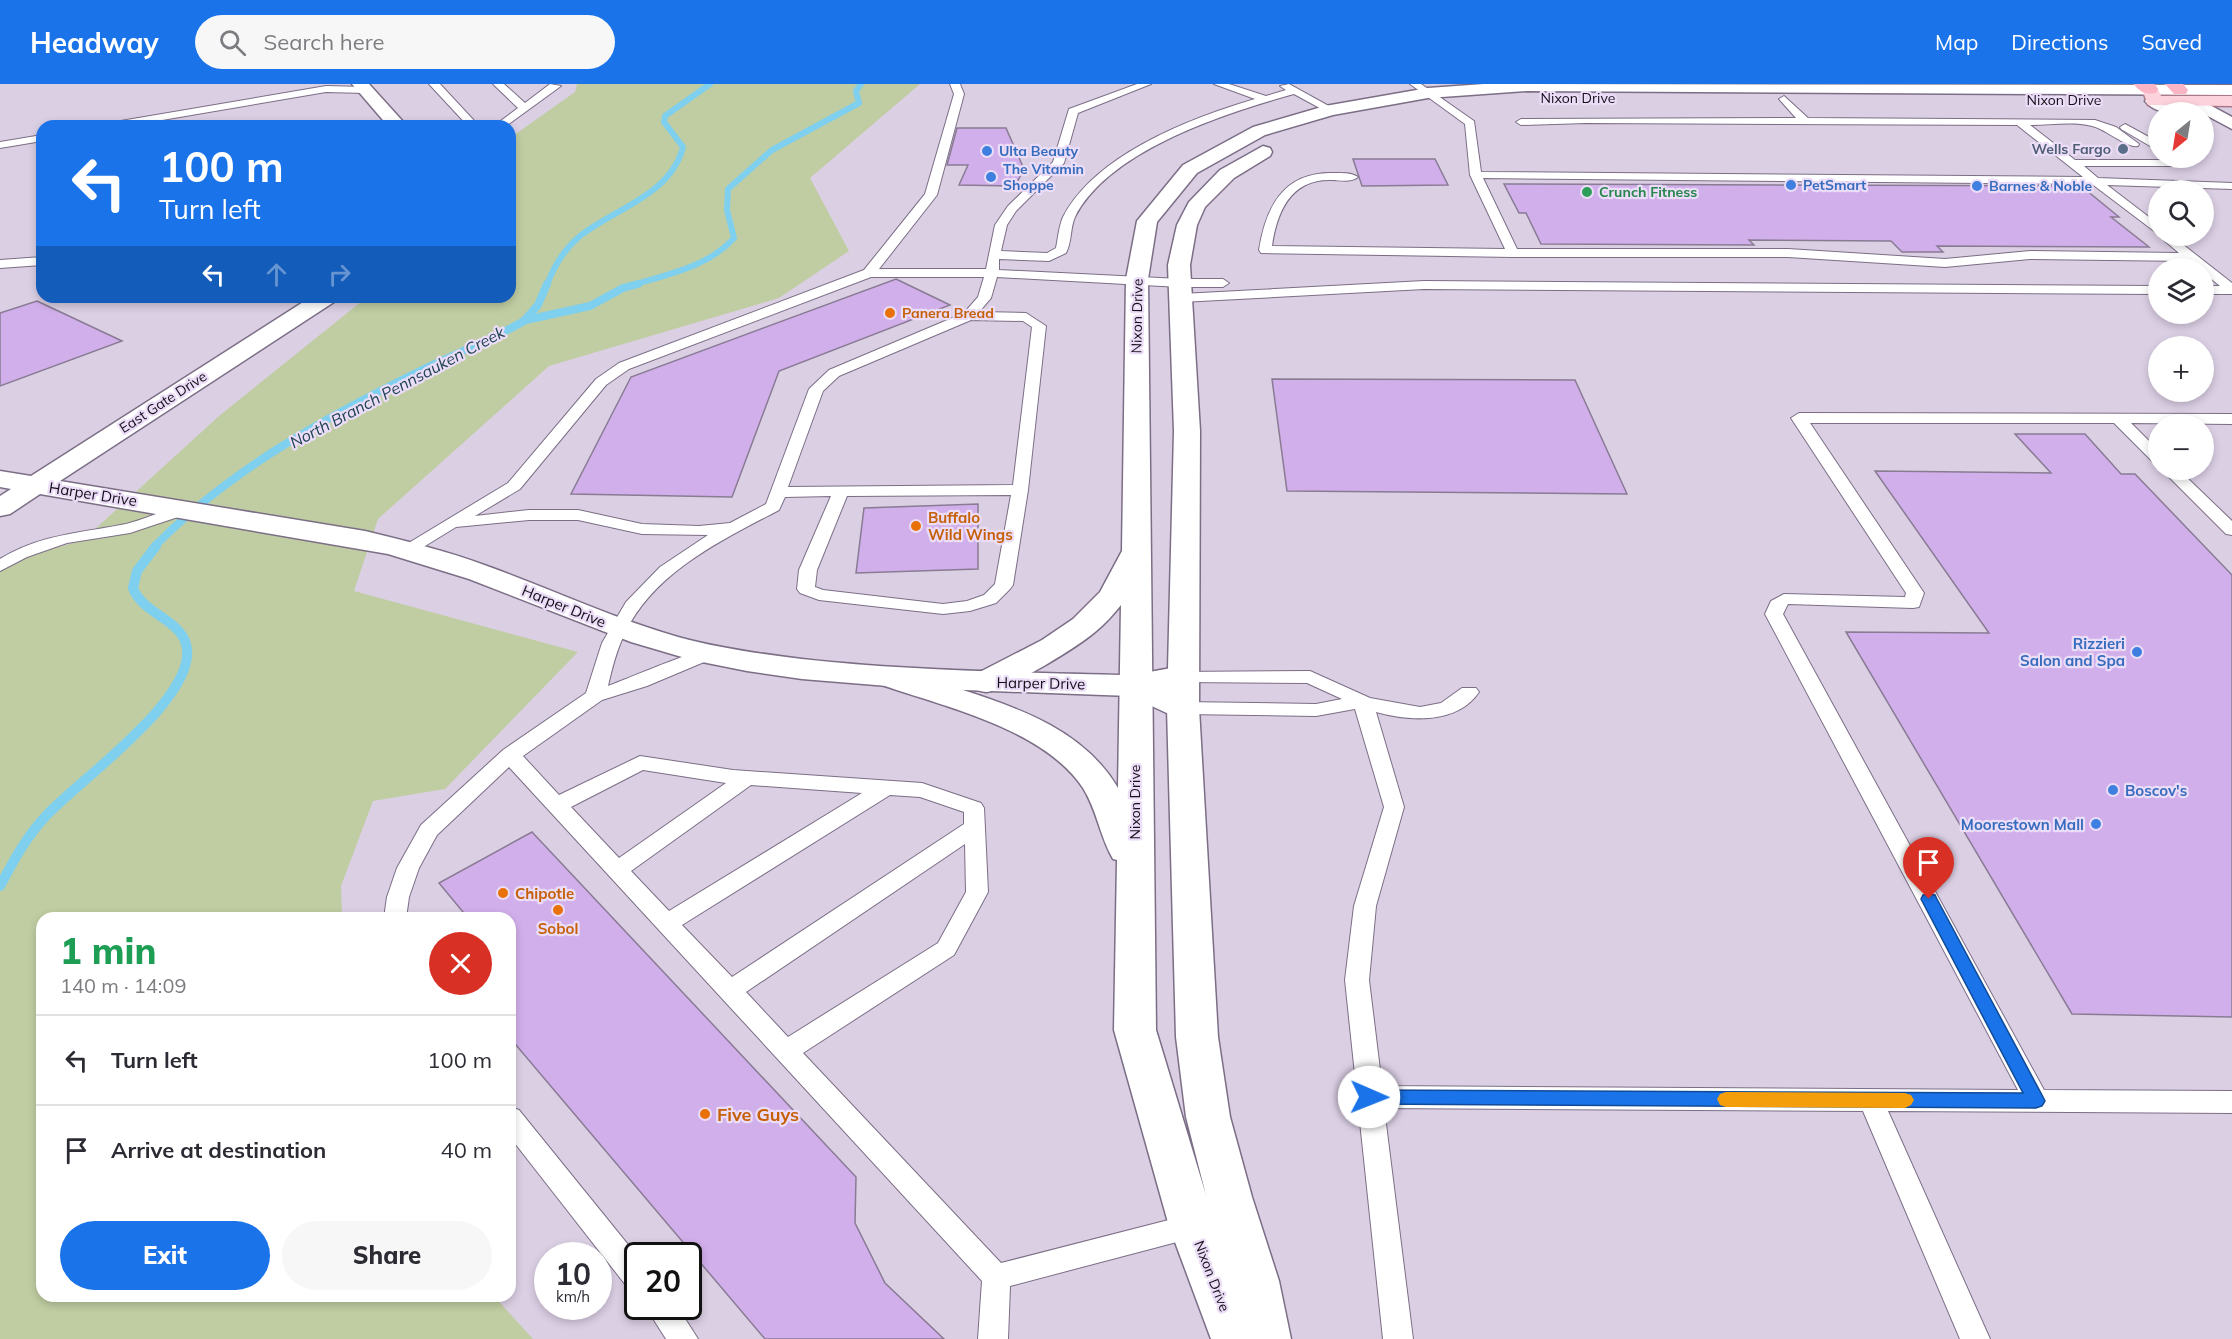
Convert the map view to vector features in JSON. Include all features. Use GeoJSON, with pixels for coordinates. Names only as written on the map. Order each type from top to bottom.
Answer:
{"type":"FeatureCollection","features":[{"type":"Feature","properties":{"kind":"main road","name":"Nixon Drive"},"geometry":{"type":"LineString","coordinates":[[2149,91],[2182,91],[2232,101]]}},
{"type":"Feature","properties":{"kind":"street","name":"Nixon Drive"},"geometry":{"type":"LineString","coordinates":[[1236,1339],[1192,1226],[1136,1030],[1137,279],[1147,221],[1190,169],[1259,131],[1331,110],[1422,88],[1527,86],[1776,90],[2149,91]]}},
{"type":"Feature","properties":{"kind":"street"},"geometry":{"type":"LineString","coordinates":[[363,87],[393,120]]}},
{"type":"Feature","properties":{"kind":"street","name":"Nixon Drive"},"geometry":{"type":"LineString","coordinates":[[1266,1339],[1255,1281],[1228,1197],[1208,1117],[1197,1037],[1183,692],[1187,431],[1180,291],[1182,244],[1187,225],[1196,206],[1227,174],[1271,148],[1323,128],[1386,113],[1443,105],[1532,99],[1776,90]]}},
{"type":"Feature","properties":{"kind":"street","name":"Nixon Drive"},"geometry":{"type":"LineString","coordinates":[[2182,91],[2232,90]]}},
{"type":"Feature","properties":{"kind":"street"},"geometry":{"type":"LineString","coordinates":[[2149,91],[2162,102]]}},
{"type":"Feature","properties":{"kind":"street"},"geometry":{"type":"LineString","coordinates":[[2182,91],[2232,124]]}},
{"type":"Feature","properties":{"kind":"street","name":"East Gate Drive"},"geometry":{"type":"LineString","coordinates":[[0,508],[317,303]]}},
{"type":"Feature","properties":{"kind":"street","name":"Harper Drive"},"geometry":{"type":"LineString","coordinates":[[0,479],[365,540],[406,550],[494,578],[618,627],[709,653],[809,670],[893,678],[1135,686],[1183,692]]}},
{"type":"Feature","properties":{"kind":"street"},"geometry":{"type":"LineString","coordinates":[[985,682],[1063,644],[1092,619],[1112,597],[1136,550]]}},
{"type":"Feature","properties":{"kind":"street"},"geometry":{"type":"LineString","coordinates":[[893,678],[1002,716],[1053,740],[1077,759],[1088,769],[1115,814],[1135,878]]}},
{"type":"Feature","properties":{"kind":"lane"},"geometry":{"type":"LineString","coordinates":[[276,84],[285,96]]}},
{"type":"Feature","properties":{"kind":"lane"},"geometry":{"type":"LineString","coordinates":[[434,84],[468,120]]}},
{"type":"Feature","properties":{"kind":"lane"},"geometry":{"type":"LineString","coordinates":[[498,84],[524,108]]}},
{"type":"Feature","properties":{"kind":"lane"},"geometry":{"type":"LineString","coordinates":[[507,120],[556,86],[555,84]]}},
{"type":"Feature","properties":{"kind":"lane"},"geometry":{"type":"LineString","coordinates":[[869,273],[931,195],[958,94],[956,84]]}},
{"type":"Feature","properties":{"kind":"lane"},"geometry":{"type":"LineString","coordinates":[[969,316],[984,298],[992,273],[1001,225],[1012,209],[1058,163],[1073,111],[1146,84]]}},
{"type":"Feature","properties":{"kind":"lane"},"geometry":{"type":"LineString","coordinates":[[1219,84],[1265,99]]}},
{"type":"Feature","properties":{"kind":"lane"},"geometry":{"type":"LineString","coordinates":[[1280,84],[1331,110]]}},
{"type":"Feature","properties":{"kind":"lane"},"geometry":{"type":"LineString","coordinates":[[146,120],[326,89],[363,87]]}},
{"type":"Feature","properties":{"kind":"lane"},"geometry":{"type":"LineString","coordinates":[[1422,88],[1470,123],[1476,175],[1513,253]]}},
{"type":"Feature","properties":{"kind":"lane"},"geometry":{"type":"LineString","coordinates":[[1776,90],[1805,121]]}},
{"type":"Feature","properties":{"kind":"lane"},"geometry":{"type":"LineString","coordinates":[[994,255],[1049,257],[1062,250],[1069,216],[1112,168],[1187,125],[1295,91]]}},
{"type":"Feature","properties":{"kind":"lane"},"geometry":{"type":"LineString","coordinates":[[1521,122],[1586,120],[2089,122],[2125,126],[2148,152]]}},
{"type":"Feature","properties":{"kind":"lane"},"geometry":{"type":"LineString","coordinates":[[2020,122],[2148,222]]}},
{"type":"Feature","properties":{"kind":"lane"},"geometry":{"type":"LineString","coordinates":[[2089,122],[2112,129],[2134,144]]}},
{"type":"Feature","properties":{"kind":"lane"},"geometry":{"type":"LineString","coordinates":[[0,145],[36,139]]}},
{"type":"Feature","properties":{"kind":"lane"},"geometry":{"type":"LineString","coordinates":[[2074,163],[2148,154]]}},
{"type":"Feature","properties":{"kind":"lane"},"geometry":{"type":"LineString","coordinates":[[1476,175],[2097,181],[2232,186]]}},
{"type":"Feature","properties":{"kind":"lane"},"geometry":{"type":"LineString","coordinates":[[1352,177],[1314,177],[1292,189],[1272,217],[1265,250],[1788,253],[1945,264],[2030,255],[2192,257]]}},
{"type":"Feature","properties":{"kind":"lane"},"geometry":{"type":"LineString","coordinates":[[2178,246],[2232,290]]}},
{"type":"Feature","properties":{"kind":"lane"},"geometry":{"type":"LineString","coordinates":[[0,261],[36,261]]}},
{"type":"Feature","properties":{"kind":"lane"},"geometry":{"type":"LineString","coordinates":[[406,550],[514,486],[601,382],[624,366],[869,273],[992,273],[1087,279],[1137,279],[1180,291],[1400,285],[2148,290]]}},
{"type":"Feature","properties":{"kind":"lane"},"geometry":{"type":"LineString","coordinates":[[2214,290],[2232,290]]}},
{"type":"Feature","properties":{"kind":"lane"},"geometry":{"type":"LineString","coordinates":[[595,696],[618,627],[641,593],[673,565],[736,526],[773,507],[816,389],[834,373],[969,316],[1026,317],[1039,326],[1020,490],[1004,585],[990,599],[970,606],[943,609],[819,595],[806,589],[808,570],[841,491]]}},
{"type":"Feature","properties":{"kind":"lane"},"geometry":{"type":"LineString","coordinates":[[2036,1101],[1774,614],[1777,605],[1784,599],[1913,603],[1916,598],[1916,593],[1799,418],[2232,419]]}},
{"type":"Feature","properties":{"kind":"lane"},"geometry":{"type":"LineString","coordinates":[[2117,418],[2148,448]]}},
{"type":"Feature","properties":{"kind":"lane"},"geometry":{"type":"LineString","coordinates":[[2180,480],[2232,530]]}},
{"type":"Feature","properties":{"kind":"lane"},"geometry":{"type":"LineString","coordinates":[[778,492],[1020,490]]}},
{"type":"Feature","properties":{"kind":"lane"},"geometry":{"type":"LineString","coordinates":[[0,566],[21,553],[64,538],[130,528],[184,510]]}},
{"type":"Feature","properties":{"kind":"lane"},"geometry":{"type":"LineString","coordinates":[[450,524],[529,515],[578,515],[642,529],[699,531],[736,526]]}},
{"type":"Feature","properties":{"kind":"lane"},"geometry":{"type":"LineString","coordinates":[[396,912],[398,897],[408,868],[429,830],[510,755],[595,696],[640,682],[709,653]]}},
{"type":"Feature","properties":{"kind":"lane","name":"Harper Drive"},"geometry":{"type":"LineString","coordinates":[[1183,692],[1310,677],[1363,702]]}},
{"type":"Feature","properties":{"kind":"lane","name":"Harper Drive"},"geometry":{"type":"LineString","coordinates":[[1183,692],[1316,710],[1363,702]]}},
{"type":"Feature","properties":{"kind":"lane"},"geometry":{"type":"LineString","coordinates":[[1363,702],[1389,709],[1420,713],[1447,708],[1469,692]]}},
{"type":"Feature","properties":{"kind":"lane"},"geometry":{"type":"LineString","coordinates":[[1363,702],[1394,807],[1365,906],[1357,980],[1398,1339]]}},
{"type":"Feature","properties":{"kind":"lane"},"geometry":{"type":"LineString","coordinates":[[510,755],[996,1277],[993,1339]]}},
{"type":"Feature","properties":{"kind":"lane"},"geometry":{"type":"LineString","coordinates":[[557,805],[640,763],[747,778],[922,790],[974,808],[977,892],[946,949],[786,1051]]}},
{"type":"Feature","properties":{"kind":"lane"},"geometry":{"type":"LineString","coordinates":[[617,870],[747,778]]}},
{"type":"Feature","properties":{"kind":"lane"},"geometry":{"type":"LineString","coordinates":[[667,923],[886,787]]}},
{"type":"Feature","properties":{"kind":"lane"},"geometry":{"type":"LineString","coordinates":[[729,991],[975,827]]}},
{"type":"Feature","properties":{"kind":"lane"},"geometry":{"type":"LineString","coordinates":[[1369,1097],[2232,1102]]}},
{"type":"Feature","properties":{"kind":"lane"},"geometry":{"type":"LineString","coordinates":[[1871,1100],[1975,1339]]}},
{"type":"Feature","properties":{"kind":"lane"},"geometry":{"type":"LineString","coordinates":[[516,1126],[624,1261]]}},
{"type":"Feature","properties":{"kind":"lane"},"geometry":{"type":"LineString","coordinates":[[996,1277],[1192,1226]]}},
{"type":"Feature","properties":{"kind":"lane"},"geometry":{"type":"LineString","coordinates":[[670,1320],[683,1339]]}},
{"type":"Feature","properties":{"kind":"shaded area"},"geometry":{"type":"Polygon","coordinates":[[[0,84],[2232,84],[2232,1339],[0,1339],[0,84]]]}},
{"type":"Feature","properties":{"kind":"green space"},"geometry":{"type":"Polygon","coordinates":[[[577,84],[920,84],[810,178],[849,251],[779,298],[549,366],[378,519],[354,591],[578,652],[445,789],[373,801],[341,886],[342,912],[36,912],[36,1302],[499,1302],[533,1339],[0,1339],[0,564],[83,540],[219,416],[360,303],[516,303],[516,134],[575,92],[577,84]]]}},
{"type":"Feature","properties":{"kind":"building","name":"Ulta Beauty"},"geometry":{"type":"Polygon","coordinates":[[[957,128],[1006,128],[1024,169],[1015,186],[959,185],[968,165],[947,165],[957,128]]]}},
{"type":"Feature","properties":{"kind":"building"},"geometry":{"type":"Polygon","coordinates":[[[1353,159],[1435,159],[1448,185],[1362,186],[1353,159]]]}},
{"type":"Feature","properties":{"kind":"building"},"geometry":{"type":"Polygon","coordinates":[[[1504,184],[2081,186],[2119,217],[2111,217],[2149,247],[1937,246],[1943,252],[1902,252],[1891,241],[1749,240],[1754,245],[1541,244],[1526,213],[1519,213],[1504,184]]]}},
{"type":"Feature","properties":{"kind":"building"},"geometry":{"type":"Polygon","coordinates":[[[896,279],[950,305],[779,371],[732,497],[571,494],[631,377],[896,279]]]}},
{"type":"Feature","properties":{"kind":"building"},"geometry":{"type":"Polygon","coordinates":[[[36,301],[122,341],[0,386],[0,313],[36,301]]]}},
{"type":"Feature","properties":{"kind":"building"},"geometry":{"type":"Polygon","coordinates":[[[1272,379],[1575,380],[1627,494],[1287,491],[1272,379]]]}},
{"type":"Feature","properties":{"kind":"building","name":"Moorestown Mall"},"geometry":{"type":"Polygon","coordinates":[[[2015,434],[2085,434],[2121,474],[2135,474],[2232,575],[2232,1017],[2072,1014],[1846,632],[1989,633],[1875,471],[2051,473],[2015,434]]]}},
{"type":"Feature","properties":{"kind":"building"},"geometry":{"type":"Polygon","coordinates":[[[978,504],[978,569],[856,573],[864,508],[978,504]]]}},
{"type":"Feature","properties":{"kind":"building"},"geometry":{"type":"Polygon","coordinates":[[[532,832],[856,1177],[855,1223],[885,1283],[944,1339],[765,1339],[702,1265],[702,1242],[683,1242],[516,1045],[516,912],[463,912],[439,883],[532,832]]]}},
{"type":"Feature","properties":{"kind":"waterway","name":"North Branch Pennsauken Creek"},"geometry":{"type":"LineString","coordinates":[[547,285],[560,258],[574,241],[594,226],[640,199],[667,177],[677,163],[683,147],[664,122],[665,116],[710,84]]}},
{"type":"Feature","properties":{"kind":"waterway"},"geometry":{"type":"LineString","coordinates":[[633,285],[700,263],[724,248],[734,238],[727,210],[728,189],[772,150],[859,103],[856,91],[861,84]]}},
{"type":"Feature","properties":{"kind":"waterway","name":"North Branch Pennsauken Creek"},"geometry":{"type":"LineString","coordinates":[[154,547],[214,494],[246,470],[314,427],[420,371],[524,321],[538,305],[547,284]]}},
{"type":"Feature","properties":{"kind":"waterway"},"geometry":{"type":"LineString","coordinates":[[526,320],[590,306],[623,288],[638,284]]}},
{"type":"Feature","properties":{"kind":"waterway","name":"North Branch Pennsauken Creek"},"geometry":{"type":"LineString","coordinates":[[0,886],[20,850],[38,825],[133,737],[175,688],[186,665],[186,644],[182,635],[169,622],[144,604],[133,588],[137,571],[156,546]]}},
{"type":"Feature","properties":{"kind":"slow traffic"},"geometry":{"type":"LineString","coordinates":[[1726,1099],[1905,1100]]}},
{"type":"Feature","properties":{"kind":"place","name":"Wells Fargo"},"geometry":{"type":"Point","coordinates":[2123,149]}},
{"type":"Feature","properties":{"kind":"place","name":"Ulta Beauty"},"geometry":{"type":"Point","coordinates":[987,151]}},
{"type":"Feature","properties":{"kind":"place","name":"The Vitamin Shoppe"},"geometry":{"type":"Point","coordinates":[991,177]}},
{"type":"Feature","properties":{"kind":"place","name":"PetSmart"},"geometry":{"type":"Point","coordinates":[1791,185]}},
{"type":"Feature","properties":{"kind":"place","name":"Barnes & Noble"},"geometry":{"type":"Point","coordinates":[1977,186]}},
{"type":"Feature","properties":{"kind":"place","name":"Crunch Fitness"},"geometry":{"type":"Point","coordinates":[1587,192]}},
{"type":"Feature","properties":{"kind":"place","name":"Panera Bread"},"geometry":{"type":"Point","coordinates":[890,313]}},
{"type":"Feature","properties":{"kind":"place","name":"Buffalo Wild Wings"},"geometry":{"type":"Point","coordinates":[916,526]}},
{"type":"Feature","properties":{"kind":"place","name":"Rizzieri Salon and Spa"},"geometry":{"type":"Point","coordinates":[2137,652]}},
{"type":"Feature","properties":{"kind":"place","name":"Boscov's"},"geometry":{"type":"Point","coordinates":[2113,790]}},
{"type":"Feature","properties":{"kind":"place","name":"Moorestown Mall"},"geometry":{"type":"Point","coordinates":[2096,824]}},
{"type":"Feature","properties":{"kind":"place","name":"Chipotle"},"geometry":{"type":"Point","coordinates":[503,893]}},
{"type":"Feature","properties":{"kind":"place","name":"Sobol"},"geometry":{"type":"Point","coordinates":[558,910]}},
{"type":"Feature","properties":{"kind":"place","name":"Five Guys"},"geometry":{"type":"Point","coordinates":[705,1114]}},
{"type":"Feature","properties":{"kind":"route"},"geometry":{"type":"LineString","coordinates":[[1369,1097],[2036,1101],[1929,899]]}}]}
